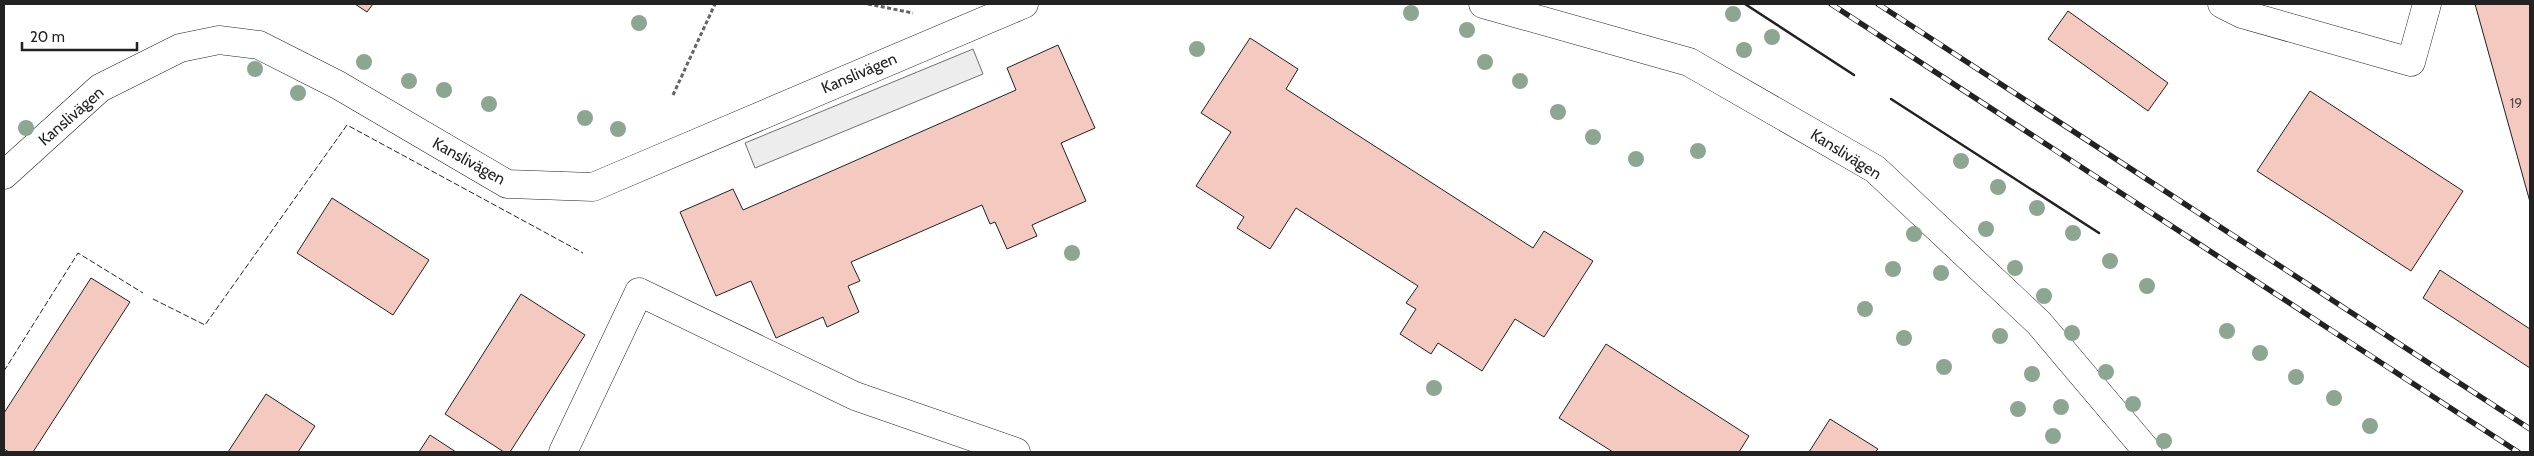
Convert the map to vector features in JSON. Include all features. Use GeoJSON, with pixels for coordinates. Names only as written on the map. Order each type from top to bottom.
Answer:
{"type":"FeatureCollection","features":[{"type":"Feature","properties":{"kind":"street","name":"Kanslivägen"},"geometry":{"type":"LineString","coordinates":[[4,175],[100,88],[180,48],[219,40],[259,45],[338,86],[507,184],[593,187],[1024,4]]}},
{"type":"Feature","properties":{"kind":"street","name":"Kanslivägen"},"geometry":{"type":"LineString","coordinates":[[1483,4],[1689,62],[1875,169],[2039,324],[2148,452]]}},
{"type":"Feature","properties":{"kind":"street"},"geometry":{"type":"LineString","coordinates":[[2222,4],[2242,14],[2411,62],[2427,4]]}},
{"type":"Feature","properties":{"kind":"street"},"geometry":{"type":"LineString","coordinates":[[563,452],[639,292],[854,396],[1016,452]]}},
{"type":"Feature","properties":{"kind":"path"},"geometry":{"type":"LineString","coordinates":[[673,95],[715,4]]}},
{"type":"Feature","properties":{"kind":"shaded area"},"geometry":{"type":"Polygon","coordinates":[[[973,49],[983,74],[755,168],[745,143],[973,49]]]}},
{"type":"Feature","properties":{"kind":"building"},"geometry":{"type":"Polygon","coordinates":[[[355,4],[373,4],[367,12],[355,4]]]}},
{"type":"Feature","properties":{"kind":"building"},"geometry":{"type":"Polygon","coordinates":[[[2475,4],[2530,4],[2530,202],[2475,4]]]}},
{"type":"Feature","properties":{"kind":"building"},"geometry":{"type":"Polygon","coordinates":[[[2068,11],[2168,83],[2148,111],[2048,39],[2068,11]]]}},
{"type":"Feature","properties":{"kind":"building"},"geometry":{"type":"Polygon","coordinates":[[[1250,38],[1298,69],[1286,89],[1533,248],[1544,231],[1593,261],[1544,337],[1515,319],[1482,371],[1438,343],[1431,354],[1400,334],[1416,309],[1406,303],[1418,286],[1296,208],[1270,249],[1237,228],[1244,217],[1196,186],[1231,132],[1201,113],[1250,38]]]}},
{"type":"Feature","properties":{"kind":"building"},"geometry":{"type":"Polygon","coordinates":[[[1058,45],[1095,128],[1061,143],[1086,201],[1032,225],[1037,236],[1007,249],[995,222],[990,224],[982,205],[851,262],[860,281],[848,286],[859,312],[827,327],[823,317],[776,338],[751,281],[716,296],[680,212],[733,189],[743,210],[1016,90],[1007,68],[1058,45]]]}},
{"type":"Feature","properties":{"kind":"building"},"geometry":{"type":"Polygon","coordinates":[[[2310,91],[2463,191],[2411,271],[2257,171],[2310,91]]]}},
{"type":"Feature","properties":{"kind":"building"},"geometry":{"type":"Polygon","coordinates":[[[332,198],[429,260],[393,315],[297,253],[332,198]]]}},
{"type":"Feature","properties":{"kind":"building"},"geometry":{"type":"Polygon","coordinates":[[[2440,270],[2530,329],[2530,368],[2423,298],[2440,270]]]}},
{"type":"Feature","properties":{"kind":"building"},"geometry":{"type":"Polygon","coordinates":[[[91,278],[130,302],[33,452],[9,452],[4,449],[4,413],[91,278]]]}},
{"type":"Feature","properties":{"kind":"building"},"geometry":{"type":"Polygon","coordinates":[[[521,294],[585,335],[510,452],[504,452],[445,414],[521,294]]]}},
{"type":"Feature","properties":{"kind":"building"},"geometry":{"type":"Polygon","coordinates":[[[1606,344],[1749,436],[1739,452],[1613,452],[1559,418],[1606,344]]]}},
{"type":"Feature","properties":{"kind":"building"},"geometry":{"type":"Polygon","coordinates":[[[266,394],[315,426],[298,452],[228,452],[266,394]]]}},
{"type":"Feature","properties":{"kind":"building"},"geometry":{"type":"Polygon","coordinates":[[[1830,419],[1878,449],[1875,452],[1809,452],[1830,419]]]}},
{"type":"Feature","properties":{"kind":"building"},"geometry":{"type":"Polygon","coordinates":[[[430,435],[456,452],[419,452],[430,435]]]}},
{"type":"Feature","properties":{"kind":"railway"},"geometry":{"type":"LineString","coordinates":[[1831,4],[2518,452]]}},
{"type":"Feature","properties":{"kind":"railway"},"geometry":{"type":"LineString","coordinates":[[1878,4],[2530,429]]}},
{"type":"Feature","properties":{"kind":"fence"},"geometry":{"type":"LineString","coordinates":[[153,299],[205,325],[347,125],[583,253]]}},
{"type":"Feature","properties":{"kind":"fence"},"geometry":{"type":"LineString","coordinates":[[4,371],[78,253],[143,293]]}},
{"type":"Feature","properties":{"kind":"wall"},"geometry":{"type":"LineString","coordinates":[[1745,4],[1854,75]]}},
{"type":"Feature","properties":{"kind":"wall"},"geometry":{"type":"LineString","coordinates":[[1891,99],[2099,233]]}}]}
